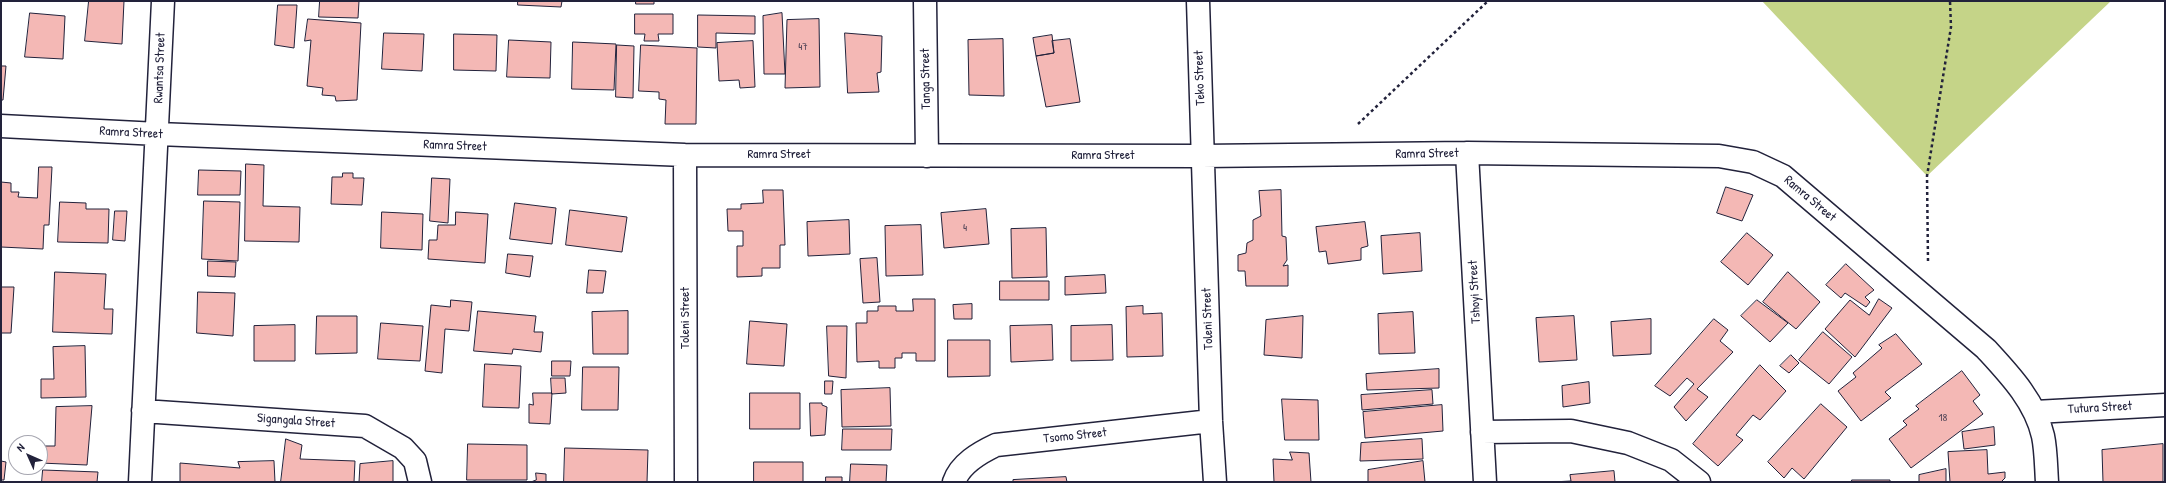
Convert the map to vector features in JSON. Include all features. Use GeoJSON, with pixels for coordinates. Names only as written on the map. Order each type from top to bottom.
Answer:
{"type":"FeatureCollection","features":[{"type":"Feature","properties":{"kind":"street","name":"Rwantsa Street"},"geometry":{"type":"LineString","coordinates":[[158,134],[163,1]]}},
{"type":"Feature","properties":{"kind":"street","name":"Tanga Street"},"geometry":{"type":"LineString","coordinates":[[924,1],[928,156]]}},
{"type":"Feature","properties":{"kind":"street","name":"Teko Street"},"geometry":{"type":"LineString","coordinates":[[1198,1],[1202,156]]}},
{"type":"Feature","properties":{"kind":"street","name":"Ramra Street"},"geometry":{"type":"LineString","coordinates":[[1,126],[158,134],[685,155],[1202,156],[1467,153],[1720,156],[1753,162],[1783,176],[1986,349],[2012,378],[2035,412],[2043,436],[2047,482]]}},
{"type":"Feature","properties":{"kind":"street"},"geometry":{"type":"LineString","coordinates":[[140,482],[158,134]]}},
{"type":"Feature","properties":{"kind":"street","name":"Tshoyi Street"},"geometry":{"type":"LineString","coordinates":[[1467,153],[1485,482]]}},
{"type":"Feature","properties":{"kind":"street","name":"Toleni Street"},"geometry":{"type":"LineString","coordinates":[[685,155],[686,482]]}},
{"type":"Feature","properties":{"kind":"street","name":"Toleni Street"},"geometry":{"type":"LineString","coordinates":[[1202,156],[1211,421],[1215,482]]}},
{"type":"Feature","properties":{"kind":"street","name":"Tutura Street"},"geometry":{"type":"LineString","coordinates":[[2035,412],[2165,404]]}},
{"type":"Feature","properties":{"kind":"street","name":"Sigangala Street"},"geometry":{"type":"LineString","coordinates":[[143,412],[365,426],[403,448],[415,461],[420,482]]}},
{"type":"Feature","properties":{"kind":"street","name":"Tsomo Street"},"geometry":{"type":"LineString","coordinates":[[954,482],[956,474],[977,454],[996,445],[1211,421]]}},
{"type":"Feature","properties":{"kind":"street"},"geometry":{"type":"LineString","coordinates":[[1482,432],[1571,431],[1628,443],[1671,460],[1699,482]]}},
{"type":"Feature","properties":{"kind":"path"},"geometry":{"type":"LineString","coordinates":[[1327,155],[1488,1]]}},
{"type":"Feature","properties":{"kind":"path"},"geometry":{"type":"LineString","coordinates":[[1928,300],[1927,176],[1951,27],[1950,1]]}},
{"type":"Feature","properties":{"kind":"green space"},"geometry":{"type":"Polygon","coordinates":[[[1762,1],[2111,1],[1927,176],[1762,1]]]}},
{"type":"Feature","properties":{"kind":"building"},"geometry":{"type":"Polygon","coordinates":[[[89,1],[124,1],[122,44],[85,41],[89,1]]]}},
{"type":"Feature","properties":{"kind":"building"},"geometry":{"type":"Polygon","coordinates":[[[320,1],[359,1],[358,18],[319,17],[320,1]]]}},
{"type":"Feature","properties":{"kind":"building"},"geometry":{"type":"Polygon","coordinates":[[[518,1],[562,1],[561,7],[518,5],[518,1]]]}},
{"type":"Feature","properties":{"kind":"building"},"geometry":{"type":"Polygon","coordinates":[[[636,1],[654,1],[654,4],[636,4],[636,1]]]}},
{"type":"Feature","properties":{"kind":"building"},"geometry":{"type":"Polygon","coordinates":[[[278,5],[297,5],[294,48],[275,45],[278,5]]]}},
{"type":"Feature","properties":{"kind":"building"},"geometry":{"type":"Polygon","coordinates":[[[30,13],[65,16],[63,59],[25,57],[30,13]]]}},
{"type":"Feature","properties":{"kind":"building"},"geometry":{"type":"Polygon","coordinates":[[[782,13],[785,74],[764,74],[763,16],[782,13]]]}},
{"type":"Feature","properties":{"kind":"building"},"geometry":{"type":"Polygon","coordinates":[[[635,14],[673,14],[673,34],[658,34],[659,41],[644,41],[645,34],[635,34],[635,14]]]}},
{"type":"Feature","properties":{"kind":"building"},"geometry":{"type":"Polygon","coordinates":[[[698,15],[755,16],[755,34],[716,33],[716,48],[698,47],[698,15]]]}},
{"type":"Feature","properties":{"kind":"building"},"geometry":{"type":"Polygon","coordinates":[[[308,19],[361,23],[357,100],[336,101],[335,96],[322,95],[323,88],[307,86],[311,40],[305,41],[308,19]]]}},
{"type":"Feature","properties":{"kind":"building"},"geometry":{"type":"Polygon","coordinates":[[[819,19],[820,87],[785,88],[787,20],[819,19]]]}},
{"type":"Feature","properties":{"kind":"building"},"geometry":{"type":"Polygon","coordinates":[[[384,33],[424,34],[422,71],[382,69],[384,33]]]}},
{"type":"Feature","properties":{"kind":"building"},"geometry":{"type":"Polygon","coordinates":[[[845,33],[882,36],[881,72],[877,73],[879,92],[848,93],[845,33]]]}},
{"type":"Feature","properties":{"kind":"building"},"geometry":{"type":"Polygon","coordinates":[[[454,34],[497,35],[496,71],[454,70],[454,34]]]}},
{"type":"Feature","properties":{"kind":"building"},"geometry":{"type":"Polygon","coordinates":[[[1052,35],[1054,53],[1036,56],[1033,38],[1052,35]]]}},
{"type":"Feature","properties":{"kind":"building"},"geometry":{"type":"Polygon","coordinates":[[[1003,39],[1004,96],[969,95],[968,40],[1003,39]]]}},
{"type":"Feature","properties":{"kind":"building"},"geometry":{"type":"Polygon","coordinates":[[[1070,39],[1080,102],[1046,107],[1036,56],[1054,53],[1052,41],[1070,39]]]}},
{"type":"Feature","properties":{"kind":"building"},"geometry":{"type":"Polygon","coordinates":[[[509,40],[551,42],[550,78],[507,77],[509,40]]]}},
{"type":"Feature","properties":{"kind":"building"},"geometry":{"type":"Polygon","coordinates":[[[753,41],[755,87],[740,88],[739,80],[719,81],[717,43],[753,41]]]}},
{"type":"Feature","properties":{"kind":"building"},"geometry":{"type":"Polygon","coordinates":[[[573,42],[616,44],[614,90],[572,89],[573,42]]]}},
{"type":"Feature","properties":{"kind":"building"},"geometry":{"type":"Polygon","coordinates":[[[617,45],[634,46],[633,98],[616,97],[617,45]]]}},
{"type":"Feature","properties":{"kind":"building"},"geometry":{"type":"Polygon","coordinates":[[[641,45],[697,48],[696,124],[665,124],[666,100],[659,99],[659,92],[639,91],[641,45]]]}},
{"type":"Feature","properties":{"kind":"building"},"geometry":{"type":"Polygon","coordinates":[[[1,66],[6,66],[3,100],[1,100],[1,66]]]}},
{"type":"Feature","properties":{"kind":"building"},"geometry":{"type":"Polygon","coordinates":[[[246,164],[264,165],[263,206],[300,207],[299,242],[245,241],[246,164]]]}},
{"type":"Feature","properties":{"kind":"building"},"geometry":{"type":"Polygon","coordinates":[[[39,167],[52,167],[49,225],[44,225],[43,249],[1,247],[1,182],[11,183],[11,192],[19,192],[18,197],[37,198],[39,167]]]}},
{"type":"Feature","properties":{"kind":"building"},"geometry":{"type":"Polygon","coordinates":[[[199,170],[241,171],[240,195],[198,195],[199,170]]]}},
{"type":"Feature","properties":{"kind":"building"},"geometry":{"type":"Polygon","coordinates":[[[343,173],[353,173],[353,178],[364,178],[362,205],[331,204],[332,177],[342,177],[343,173]]]}},
{"type":"Feature","properties":{"kind":"building"},"geometry":{"type":"Polygon","coordinates":[[[432,178],[450,179],[448,223],[430,221],[432,178]]]}},
{"type":"Feature","properties":{"kind":"building"},"geometry":{"type":"Polygon","coordinates":[[[1726,187],[1753,195],[1742,221],[1717,213],[1726,187]]]}},
{"type":"Feature","properties":{"kind":"building"},"geometry":{"type":"Polygon","coordinates":[[[763,190],[783,190],[785,245],[780,245],[780,268],[762,268],[762,276],[737,277],[737,246],[743,246],[743,231],[728,231],[727,209],[741,209],[741,204],[763,203],[763,190]]]}},
{"type":"Feature","properties":{"kind":"building"},"geometry":{"type":"Polygon","coordinates":[[[1281,190],[1282,236],[1286,237],[1287,260],[1283,266],[1288,265],[1288,286],[1246,286],[1245,271],[1238,271],[1238,255],[1246,253],[1247,243],[1253,240],[1253,220],[1261,216],[1259,191],[1281,190]]]}},
{"type":"Feature","properties":{"kind":"building"},"geometry":{"type":"Polygon","coordinates":[[[204,201],[240,202],[238,261],[202,259],[204,201]]]}},
{"type":"Feature","properties":{"kind":"building"},"geometry":{"type":"Polygon","coordinates":[[[60,202],[86,203],[86,209],[109,209],[108,243],[58,242],[60,202]]]}},
{"type":"Feature","properties":{"kind":"building"},"geometry":{"type":"Polygon","coordinates":[[[515,203],[556,208],[552,244],[510,239],[515,203]]]}},
{"type":"Feature","properties":{"kind":"building"},"geometry":{"type":"Polygon","coordinates":[[[986,209],[989,244],[944,248],[941,213],[986,209]]]}},
{"type":"Feature","properties":{"kind":"building"},"geometry":{"type":"Polygon","coordinates":[[[570,210],[627,217],[622,252],[566,245],[570,210]]]}},
{"type":"Feature","properties":{"kind":"building"},"geometry":{"type":"Polygon","coordinates":[[[115,211],[127,211],[125,241],[113,240],[115,211]]]}},
{"type":"Feature","properties":{"kind":"building"},"geometry":{"type":"Polygon","coordinates":[[[382,212],[423,214],[422,250],[381,248],[382,212]]]}},
{"type":"Feature","properties":{"kind":"building"},"geometry":{"type":"Polygon","coordinates":[[[456,212],[488,214],[485,263],[428,259],[429,240],[437,240],[438,225],[455,225],[456,212]]]}},
{"type":"Feature","properties":{"kind":"building"},"geometry":{"type":"Polygon","coordinates":[[[849,220],[850,254],[808,256],[807,222],[849,220]]]}},
{"type":"Feature","properties":{"kind":"building"},"geometry":{"type":"Polygon","coordinates":[[[1365,222],[1368,246],[1361,248],[1361,260],[1328,264],[1326,251],[1319,252],[1316,227],[1365,222]]]}},
{"type":"Feature","properties":{"kind":"building"},"geometry":{"type":"Polygon","coordinates":[[[921,225],[923,275],[886,276],[885,226],[921,225]]]}},
{"type":"Feature","properties":{"kind":"building"},"geometry":{"type":"Polygon","coordinates":[[[1046,228],[1047,277],[1012,278],[1011,229],[1046,228]]]}},
{"type":"Feature","properties":{"kind":"building"},"geometry":{"type":"Polygon","coordinates":[[[1420,233],[1422,271],[1383,274],[1381,236],[1420,233]]]}},
{"type":"Feature","properties":{"kind":"building"},"geometry":{"type":"Polygon","coordinates":[[[1747,233],[1773,255],[1748,285],[1721,262],[1747,233]]]}},
{"type":"Feature","properties":{"kind":"building"},"geometry":{"type":"Polygon","coordinates":[[[508,254],[533,256],[530,277],[506,273],[508,254]]]}},
{"type":"Feature","properties":{"kind":"building"},"geometry":{"type":"Polygon","coordinates":[[[877,258],[880,302],[863,303],[860,259],[877,258]]]}},
{"type":"Feature","properties":{"kind":"building"},"geometry":{"type":"Polygon","coordinates":[[[208,261],[236,262],[235,277],[208,276],[208,261]]]}},
{"type":"Feature","properties":{"kind":"building"},"geometry":{"type":"Polygon","coordinates":[[[1846,264],[1874,290],[1865,297],[1870,302],[1866,307],[1845,293],[1841,298],[1826,285],[1846,264]]]}},
{"type":"Feature","properties":{"kind":"building"},"geometry":{"type":"Polygon","coordinates":[[[589,270],[606,271],[603,293],[587,293],[589,270]]]}},
{"type":"Feature","properties":{"kind":"building"},"geometry":{"type":"Polygon","coordinates":[[[55,272],[106,274],[104,309],[113,309],[112,334],[53,332],[55,272]]]}},
{"type":"Feature","properties":{"kind":"building"},"geometry":{"type":"Polygon","coordinates":[[[1788,272],[1820,302],[1796,329],[1763,302],[1788,272]]]}},
{"type":"Feature","properties":{"kind":"building"},"geometry":{"type":"Polygon","coordinates":[[[1105,275],[1106,293],[1065,295],[1065,277],[1105,275]]]}},
{"type":"Feature","properties":{"kind":"building"},"geometry":{"type":"Polygon","coordinates":[[[1000,281],[1049,281],[1049,300],[1000,300],[1000,281]]]}},
{"type":"Feature","properties":{"kind":"building"},"geometry":{"type":"Polygon","coordinates":[[[1,287],[14,287],[11,333],[1,333],[1,287]]]}},
{"type":"Feature","properties":{"kind":"building"},"geometry":{"type":"Polygon","coordinates":[[[198,292],[235,293],[233,336],[197,333],[198,292]]]}},
{"type":"Feature","properties":{"kind":"building"},"geometry":{"type":"Polygon","coordinates":[[[913,299],[935,299],[935,361],[916,361],[916,353],[902,353],[902,358],[895,358],[895,368],[879,368],[879,361],[857,362],[856,323],[867,323],[867,311],[878,311],[878,306],[896,306],[896,311],[913,311],[913,299]]]}},
{"type":"Feature","properties":{"kind":"building"},"geometry":{"type":"Polygon","coordinates":[[[1879,299],[1892,308],[1855,357],[1825,329],[1850,300],[1869,315],[1879,299]]]}},
{"type":"Feature","properties":{"kind":"building"},"geometry":{"type":"Polygon","coordinates":[[[451,300],[472,302],[469,331],[445,329],[442,373],[425,371],[431,305],[450,307],[451,300]]]}},
{"type":"Feature","properties":{"kind":"building"},"geometry":{"type":"Polygon","coordinates":[[[1757,300],[1788,323],[1770,342],[1741,316],[1757,300]]]}},
{"type":"Feature","properties":{"kind":"building"},"geometry":{"type":"Polygon","coordinates":[[[972,304],[972,319],[954,319],[953,305],[972,304]]]}},
{"type":"Feature","properties":{"kind":"building"},"geometry":{"type":"Polygon","coordinates":[[[1143,306],[1143,314],[1162,313],[1163,356],[1127,357],[1126,307],[1143,306]]]}},
{"type":"Feature","properties":{"kind":"building"},"geometry":{"type":"Polygon","coordinates":[[[478,311],[536,316],[534,332],[543,332],[541,352],[513,349],[512,354],[474,351],[478,311]]]}},
{"type":"Feature","properties":{"kind":"building"},"geometry":{"type":"Polygon","coordinates":[[[628,311],[628,354],[593,354],[592,312],[628,311]]]}},
{"type":"Feature","properties":{"kind":"building"},"geometry":{"type":"Polygon","coordinates":[[[1413,312],[1415,353],[1379,354],[1378,314],[1413,312]]]}},
{"type":"Feature","properties":{"kind":"building"},"geometry":{"type":"Polygon","coordinates":[[[317,316],[357,316],[357,353],[316,354],[317,316]]]}},
{"type":"Feature","properties":{"kind":"building"},"geometry":{"type":"Polygon","coordinates":[[[1303,316],[1302,358],[1264,355],[1266,320],[1303,316]]]}},
{"type":"Feature","properties":{"kind":"building"},"geometry":{"type":"Polygon","coordinates":[[[1574,316],[1577,360],[1539,362],[1536,318],[1574,316]]]}},
{"type":"Feature","properties":{"kind":"building"},"geometry":{"type":"Polygon","coordinates":[[[1651,319],[1651,354],[1613,356],[1611,322],[1651,319]]]}},
{"type":"Feature","properties":{"kind":"building"},"geometry":{"type":"Polygon","coordinates":[[[1714,319],[1728,330],[1720,341],[1733,352],[1697,389],[1708,397],[1686,421],[1674,407],[1694,384],[1687,378],[1670,396],[1655,386],[1714,319]]]}},
{"type":"Feature","properties":{"kind":"building"},"geometry":{"type":"Polygon","coordinates":[[[750,321],[787,324],[784,366],[747,364],[750,321]]]}},
{"type":"Feature","properties":{"kind":"building"},"geometry":{"type":"Polygon","coordinates":[[[381,323],[423,326],[420,361],[378,359],[381,323]]]}},
{"type":"Feature","properties":{"kind":"building"},"geometry":{"type":"Polygon","coordinates":[[[295,325],[295,361],[254,361],[254,326],[295,325]]]}},
{"type":"Feature","properties":{"kind":"building"},"geometry":{"type":"Polygon","coordinates":[[[1052,325],[1053,360],[1011,362],[1010,326],[1052,325]]]}},
{"type":"Feature","properties":{"kind":"building"},"geometry":{"type":"Polygon","coordinates":[[[1112,325],[1113,360],[1071,361],[1071,326],[1112,325]]]}},
{"type":"Feature","properties":{"kind":"building"},"geometry":{"type":"Polygon","coordinates":[[[827,326],[847,326],[846,378],[829,376],[827,326]]]}},
{"type":"Feature","properties":{"kind":"building"},"geometry":{"type":"Polygon","coordinates":[[[1823,332],[1852,357],[1829,384],[1799,360],[1823,332]]]}},
{"type":"Feature","properties":{"kind":"building"},"geometry":{"type":"Polygon","coordinates":[[[1896,334],[1922,364],[1885,392],[1891,398],[1861,421],[1838,391],[1856,377],[1853,373],[1882,348],[1879,345],[1896,334]]]}},
{"type":"Feature","properties":{"kind":"building"},"geometry":{"type":"Polygon","coordinates":[[[948,340],[990,340],[990,376],[948,377],[948,340]]]}},
{"type":"Feature","properties":{"kind":"building"},"geometry":{"type":"Polygon","coordinates":[[[85,346],[86,397],[41,398],[41,379],[54,379],[53,347],[85,346]]]}},
{"type":"Feature","properties":{"kind":"building"},"geometry":{"type":"Polygon","coordinates":[[[1791,355],[1799,363],[1789,373],[1780,366],[1791,355]]]}},
{"type":"Feature","properties":{"kind":"building"},"geometry":{"type":"Polygon","coordinates":[[[552,361],[571,361],[570,376],[552,376],[552,361]]]}},
{"type":"Feature","properties":{"kind":"building"},"geometry":{"type":"Polygon","coordinates":[[[485,364],[521,366],[519,408],[483,407],[485,364]]]}},
{"type":"Feature","properties":{"kind":"building"},"geometry":{"type":"Polygon","coordinates":[[[1760,365],[1786,391],[1760,420],[1753,415],[1736,435],[1743,440],[1718,466],[1693,444],[1760,365]]]}},
{"type":"Feature","properties":{"kind":"building"},"geometry":{"type":"Polygon","coordinates":[[[583,367],[619,367],[618,410],[582,410],[583,367]]]}},
{"type":"Feature","properties":{"kind":"building"},"geometry":{"type":"Polygon","coordinates":[[[1439,369],[1439,388],[1367,390],[1366,374],[1439,369]]]}},
{"type":"Feature","properties":{"kind":"building"},"geometry":{"type":"Polygon","coordinates":[[[1962,371],[1980,395],[1973,401],[1983,414],[1911,468],[1889,439],[1907,425],[1903,421],[1919,409],[1916,406],[1962,371]]]}},
{"type":"Feature","properties":{"kind":"building"},"geometry":{"type":"Polygon","coordinates":[[[551,378],[565,378],[566,393],[552,394],[551,378]]]}},
{"type":"Feature","properties":{"kind":"building"},"geometry":{"type":"Polygon","coordinates":[[[825,381],[833,381],[832,394],[825,394],[825,381]]]}},
{"type":"Feature","properties":{"kind":"building"},"geometry":{"type":"Polygon","coordinates":[[[1589,382],[1590,403],[1563,407],[1562,386],[1589,382]]]}},
{"type":"Feature","properties":{"kind":"building"},"geometry":{"type":"Polygon","coordinates":[[[890,388],[891,426],[842,427],[841,390],[890,388]]]}},
{"type":"Feature","properties":{"kind":"building"},"geometry":{"type":"Polygon","coordinates":[[[1432,390],[1433,404],[1362,410],[1361,395],[1432,390]]]}},
{"type":"Feature","properties":{"kind":"building"},"geometry":{"type":"Polygon","coordinates":[[[533,393],[552,393],[550,424],[529,423],[529,404],[533,405],[533,393]]]}},
{"type":"Feature","properties":{"kind":"building"},"geometry":{"type":"Polygon","coordinates":[[[750,393],[800,393],[800,429],[750,429],[750,393]]]}},
{"type":"Feature","properties":{"kind":"building"},"geometry":{"type":"Polygon","coordinates":[[[1282,399],[1318,400],[1319,440],[1285,440],[1282,399]]]}},
{"type":"Feature","properties":{"kind":"building"},"geometry":{"type":"Polygon","coordinates":[[[810,403],[822,403],[822,405],[827,407],[825,435],[811,436],[810,403]]]}},
{"type":"Feature","properties":{"kind":"building"},"geometry":{"type":"Polygon","coordinates":[[[1821,404],[1847,427],[1804,479],[1792,468],[1784,478],[1768,462],[1821,404]]]}},
{"type":"Feature","properties":{"kind":"building"},"geometry":{"type":"Polygon","coordinates":[[[1442,405],[1443,431],[1365,438],[1363,412],[1442,405]]]}},
{"type":"Feature","properties":{"kind":"building"},"geometry":{"type":"Polygon","coordinates":[[[92,406],[87,465],[48,463],[48,446],[55,446],[56,407],[92,406]]]}},
{"type":"Feature","properties":{"kind":"building"},"geometry":{"type":"Polygon","coordinates":[[[1994,427],[1995,445],[1964,449],[1962,432],[1994,427]]]}},
{"type":"Feature","properties":{"kind":"building"},"geometry":{"type":"Polygon","coordinates":[[[843,429],[892,429],[891,450],[842,450],[843,429]]]}},
{"type":"Feature","properties":{"kind":"building"},"geometry":{"type":"Polygon","coordinates":[[[286,439],[302,445],[300,459],[355,461],[354,482],[281,482],[286,439]]]}},
{"type":"Feature","properties":{"kind":"building"},"geometry":{"type":"Polygon","coordinates":[[[1422,439],[1423,459],[1360,461],[1361,443],[1422,439]]]}},
{"type":"Feature","properties":{"kind":"building"},"geometry":{"type":"Polygon","coordinates":[[[468,444],[527,445],[527,480],[467,480],[468,444]]]}},
{"type":"Feature","properties":{"kind":"building"},"geometry":{"type":"Polygon","coordinates":[[[2163,444],[2163,482],[2103,482],[2102,450],[2163,444]]]}},
{"type":"Feature","properties":{"kind":"building"},"geometry":{"type":"Polygon","coordinates":[[[565,448],[648,450],[647,482],[564,482],[565,448]]]}},
{"type":"Feature","properties":{"kind":"building"},"geometry":{"type":"Polygon","coordinates":[[[1987,450],[1988,474],[2005,472],[2005,478],[2001,482],[1950,482],[1948,452],[1987,450]]]}},
{"type":"Feature","properties":{"kind":"building"},"geometry":{"type":"Polygon","coordinates":[[[1290,452],[1309,453],[1311,482],[1274,482],[1273,459],[1292,460],[1290,452]]]}},
{"type":"Feature","properties":{"kind":"building"},"geometry":{"type":"Polygon","coordinates":[[[1,461],[6,462],[4,480],[1,480],[1,461]]]}},
{"type":"Feature","properties":{"kind":"building"},"geometry":{"type":"Polygon","coordinates":[[[274,461],[275,482],[180,482],[180,463],[240,468],[238,462],[274,461]]]}},
{"type":"Feature","properties":{"kind":"building"},"geometry":{"type":"Polygon","coordinates":[[[393,461],[393,482],[359,482],[360,464],[393,461]]]}},
{"type":"Feature","properties":{"kind":"building"},"geometry":{"type":"Polygon","coordinates":[[[1423,461],[1425,482],[1368,482],[1368,470],[1423,461]]]}},
{"type":"Feature","properties":{"kind":"building"},"geometry":{"type":"Polygon","coordinates":[[[754,462],[803,462],[803,482],[754,482],[754,462]]]}},
{"type":"Feature","properties":{"kind":"building"},"geometry":{"type":"Polygon","coordinates":[[[851,464],[887,465],[886,482],[850,482],[851,464]]]}},
{"type":"Feature","properties":{"kind":"building"},"geometry":{"type":"Polygon","coordinates":[[[1946,469],[1946,482],[1919,482],[1919,475],[1946,469]]]}},
{"type":"Feature","properties":{"kind":"building"},"geometry":{"type":"Polygon","coordinates":[[[48,470],[98,472],[97,482],[42,482],[43,475],[48,475],[48,470]]]}},
{"type":"Feature","properties":{"kind":"building"},"geometry":{"type":"Polygon","coordinates":[[[1614,471],[1615,482],[1552,482],[1571,481],[1570,475],[1614,471]]]}},
{"type":"Feature","properties":{"kind":"building"},"geometry":{"type":"Polygon","coordinates":[[[536,473],[546,474],[546,482],[531,482],[536,480],[536,473]]]}},
{"type":"Feature","properties":{"kind":"building"},"geometry":{"type":"Polygon","coordinates":[[[826,477],[842,477],[842,482],[826,482],[826,477]]]}},
{"type":"Feature","properties":{"kind":"building"},"geometry":{"type":"Polygon","coordinates":[[[1066,477],[1067,482],[1013,482],[1013,480],[1066,477]]]}},
{"type":"Feature","properties":{"kind":"building"},"geometry":{"type":"Polygon","coordinates":[[[1852,480],[1890,480],[1890,482],[1852,482],[1852,480]]]}}]}
